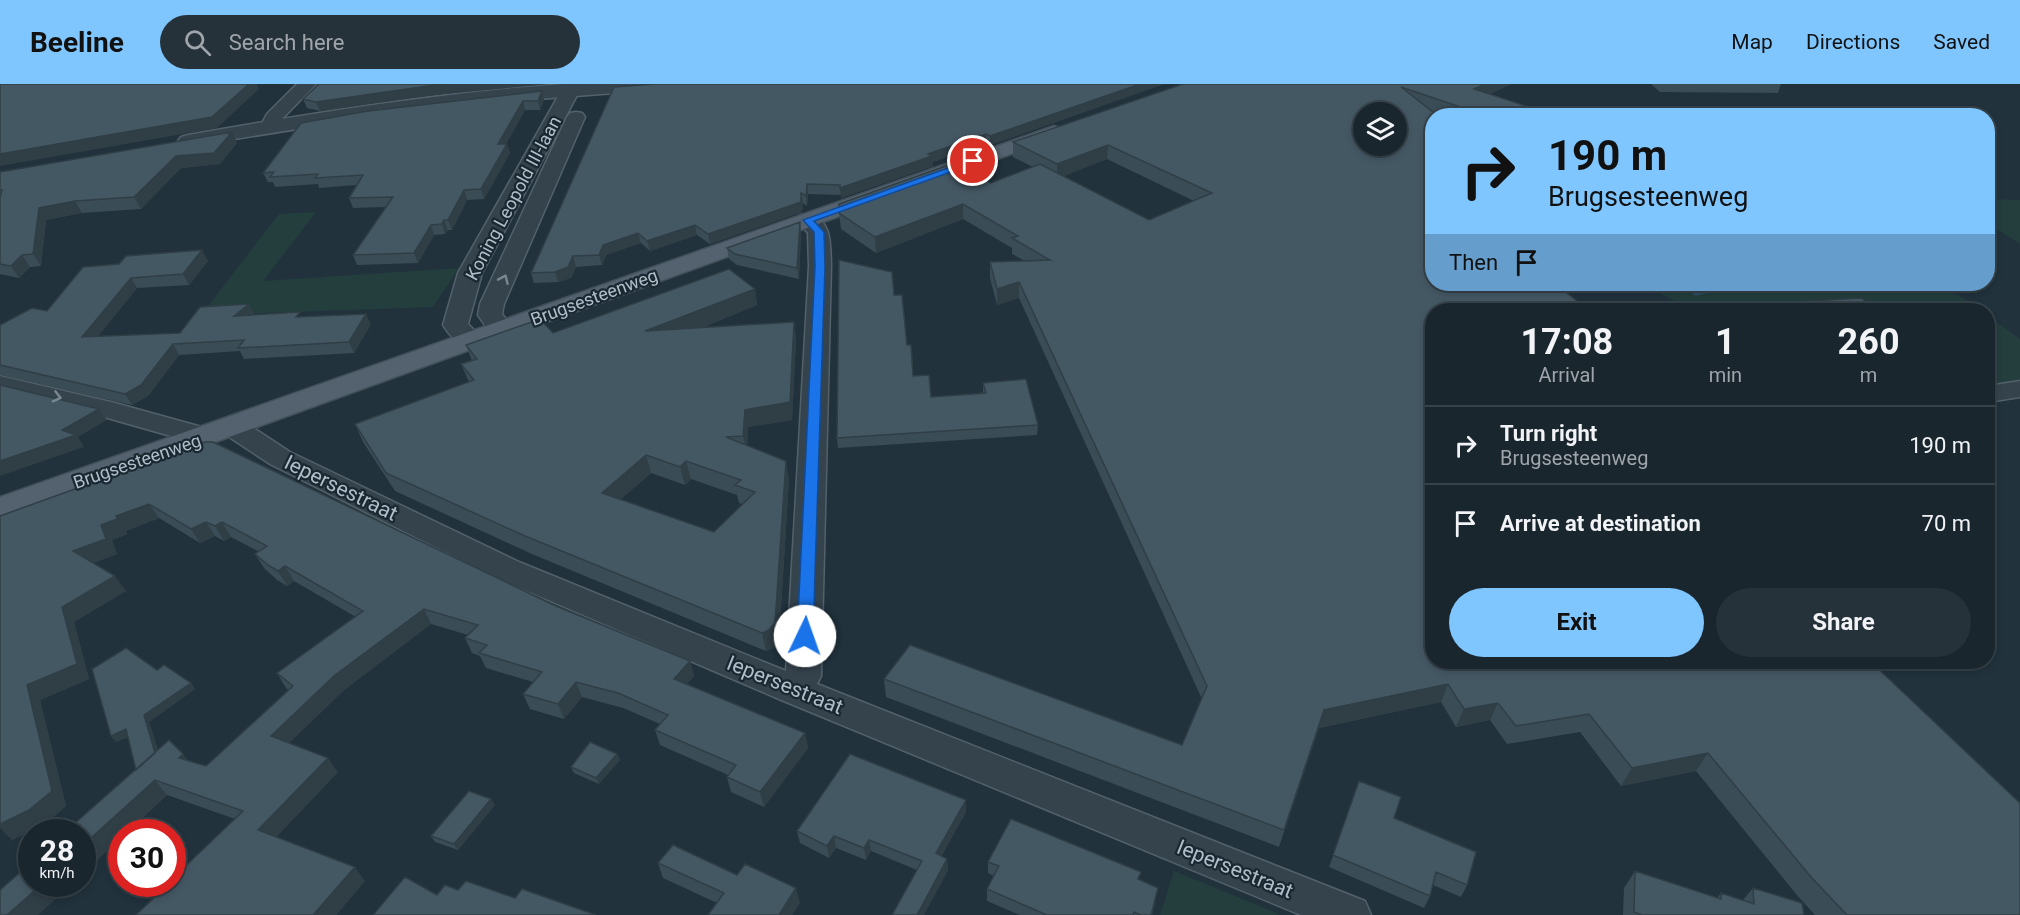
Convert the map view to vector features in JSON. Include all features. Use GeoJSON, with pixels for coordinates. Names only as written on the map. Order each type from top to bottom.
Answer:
{"type":"FeatureCollection","features":[{"type":"Feature","properties":{"kind":"main road","name":"Brugsesteenweg"},"geometry":{"type":"LineString","coordinates":[[0,509],[1081,123]]}},
{"type":"Feature","properties":{"kind":"street"},"geometry":{"type":"LineString","coordinates":[[269,127],[273,118],[308,84]]}},
{"type":"Feature","properties":{"kind":"street"},"geometry":{"type":"LineString","coordinates":[[170,144],[269,127],[481,97],[582,86],[667,84]]}},
{"type":"Feature","properties":{"kind":"street","name":"Koning Leopold III-laan"},"geometry":{"type":"LineString","coordinates":[[502,330],[490,315],[492,304],[582,86]]}},
{"type":"Feature","properties":{"kind":"street","name":"Koning Leopold III-laan"},"geometry":{"type":"LineString","coordinates":[[473,342],[455,325],[470,273],[582,86]]}},
{"type":"Feature","properties":{"kind":"street"},"geometry":{"type":"LineString","coordinates":[[792,689],[803,676],[820,266],[819,232],[808,220]]}},
{"type":"Feature","properties":{"kind":"street","name":"Iepersestraat"},"geometry":{"type":"LineString","coordinates":[[0,384],[105,409],[219,432],[280,458],[508,570],[792,689],[1350,915]]}},
{"type":"Feature","properties":{"kind":"street"},"geometry":{"type":"LineString","coordinates":[[1995,393],[2020,389]]}},
{"type":"Feature","properties":{"kind":"green space"},"geometry":{"type":"Polygon","coordinates":[[[1995,199],[2020,200],[2020,244],[1995,228],[1995,199]]]}},
{"type":"Feature","properties":{"kind":"green space"},"geometry":{"type":"Polygon","coordinates":[[[316,212],[263,281],[459,268],[433,307],[201,315],[279,214],[316,212]]]}},
{"type":"Feature","properties":{"kind":"green space"},"geometry":{"type":"Polygon","coordinates":[[[1656,291],[1952,291],[1970,303],[1857,303],[1850,298],[1796,303],[1678,303],[1656,291]]]}},
{"type":"Feature","properties":{"kind":"green space"},"geometry":{"type":"Polygon","coordinates":[[[1995,321],[2020,339],[2020,382],[1995,385],[1995,321]]]}},
{"type":"Feature","properties":{"kind":"green space"},"geometry":{"type":"Polygon","coordinates":[[[1174,871],[1277,913],[1278,915],[1160,915],[1174,871]]]}},
{"type":"Feature","properties":{"kind":"building"},"geometry":{"type":"Polygon","coordinates":[[[0,84],[249,84],[212,117],[0,154],[0,84]]]}},
{"type":"Feature","properties":{"kind":"building"},"geometry":{"type":"Polygon","coordinates":[[[319,84],[452,84],[316,102],[303,99],[319,84]]]}},
{"type":"Feature","properties":{"kind":"building"},"geometry":{"type":"Polygon","coordinates":[[[655,84],[1140,84],[990,136],[986,134],[928,154],[932,156],[840,188],[840,185],[807,184],[806,196],[801,193],[801,202],[708,234],[695,225],[647,241],[638,233],[603,245],[599,255],[573,256],[568,267],[555,272],[531,273],[614,87],[655,84]]]}},
{"type":"Feature","properties":{"kind":"building"},"geometry":{"type":"Polygon","coordinates":[[[1183,84],[1485,84],[1474,89],[1532,108],[1463,108],[1401,87],[1428,108],[1425,108],[1425,291],[1565,291],[1579,303],[1425,303],[1425,669],[1878,669],[2020,803],[2020,915],[1847,915],[1811,877],[1708,753],[1632,768],[1589,714],[1516,726],[1498,703],[1464,709],[1448,684],[1324,710],[1284,830],[884,679],[910,645],[1182,745],[1207,686],[1019,282],[997,289],[990,262],[1050,260],[1012,238],[1018,236],[963,204],[875,237],[839,213],[839,204],[954,163],[991,183],[1040,164],[1149,220],[1212,193],[1108,145],[1057,164],[1013,142],[1183,84]]]}},
{"type":"Feature","properties":{"kind":"building"},"geometry":{"type":"Polygon","coordinates":[[[542,91],[538,101],[523,101],[498,144],[507,144],[481,189],[464,190],[448,220],[444,220],[442,224],[431,225],[414,253],[353,255],[393,197],[349,198],[363,175],[315,178],[318,174],[270,177],[274,172],[263,173],[301,123],[368,111],[542,91]]]}},
{"type":"Feature","properties":{"kind":"building"},"geometry":{"type":"Polygon","coordinates":[[[232,132],[214,153],[176,156],[134,197],[75,201],[39,208],[33,254],[22,255],[11,266],[0,264],[2,190],[0,190],[0,172],[232,132]]]}},
{"type":"Feature","properties":{"kind":"building"},"geometry":{"type":"Polygon","coordinates":[[[800,222],[797,268],[735,254],[727,248],[800,222]]]}},
{"type":"Feature","properties":{"kind":"building"},"geometry":{"type":"Polygon","coordinates":[[[202,250],[183,274],[131,278],[82,337],[180,333],[200,307],[249,304],[234,316],[300,312],[296,317],[366,314],[349,342],[238,348],[244,340],[173,344],[141,385],[125,394],[0,365],[0,325],[32,308],[47,311],[83,267],[119,264],[126,256],[202,250]]]}},
{"type":"Feature","properties":{"kind":"building"},"geometry":{"type":"Polygon","coordinates":[[[839,260],[892,272],[894,295],[902,295],[907,345],[911,345],[913,376],[929,375],[931,397],[986,393],[983,383],[1026,379],[1038,425],[837,438],[839,260]]]}},
{"type":"Feature","properties":{"kind":"building"},"geometry":{"type":"Polygon","coordinates":[[[729,269],[755,289],[645,331],[794,322],[790,402],[745,410],[743,436],[726,437],[786,461],[775,623],[769,630],[762,633],[525,536],[386,473],[355,424],[474,380],[461,364],[477,359],[466,345],[540,319],[553,333],[729,269]],[[646,455],[602,493],[714,532],[755,492],[735,485],[741,480],[686,461],[680,467],[646,455]]]}},
{"type":"Feature","properties":{"kind":"building"},"geometry":{"type":"Polygon","coordinates":[[[1861,298],[1868,303],[1794,303],[1793,302],[1861,298]]]}},
{"type":"Feature","properties":{"kind":"building"},"geometry":{"type":"Polygon","coordinates":[[[0,385],[99,409],[62,430],[76,435],[0,461],[0,385]]]}},
{"type":"Feature","properties":{"kind":"building"},"geometry":{"type":"Polygon","coordinates":[[[205,442],[213,442],[556,606],[690,661],[674,679],[805,733],[760,792],[727,777],[736,765],[655,730],[668,715],[618,693],[576,682],[558,704],[523,694],[542,672],[479,653],[487,645],[465,638],[478,625],[424,609],[335,675],[271,736],[328,758],[258,830],[355,867],[313,915],[136,915],[155,897],[186,897],[186,866],[243,811],[155,780],[112,819],[108,819],[108,822],[96,833],[96,819],[80,819],[169,740],[183,754],[179,758],[206,766],[293,686],[277,673],[363,611],[285,566],[278,571],[268,565],[255,554],[267,546],[222,522],[215,526],[206,522],[191,529],[149,504],[116,516],[117,519],[101,525],[106,539],[73,551],[115,576],[62,607],[77,664],[27,685],[52,791],[29,810],[0,824],[0,516],[205,442]]]}},
{"type":"Feature","properties":{"kind":"building"},"geometry":{"type":"Polygon","coordinates":[[[126,648],[157,670],[164,665],[191,683],[144,715],[155,753],[136,770],[126,729],[111,736],[92,669],[126,648]]]}},
{"type":"Feature","properties":{"kind":"building"},"geometry":{"type":"Polygon","coordinates":[[[590,742],[617,754],[596,778],[571,767],[590,742]]]}},
{"type":"Feature","properties":{"kind":"building"},"geometry":{"type":"Polygon","coordinates":[[[850,754],[966,800],[936,853],[947,859],[917,915],[892,915],[922,861],[869,840],[864,848],[834,836],[827,846],[797,831],[850,754]]]}},
{"type":"Feature","properties":{"kind":"building"},"geometry":{"type":"Polygon","coordinates":[[[1359,781],[1401,797],[1394,818],[1476,852],[1467,885],[1436,872],[1430,896],[1333,855],[1359,781]]]}},
{"type":"Feature","properties":{"kind":"building"},"geometry":{"type":"Polygon","coordinates":[[[469,791],[491,799],[454,844],[431,836],[469,791]]]}},
{"type":"Feature","properties":{"kind":"building"},"geometry":{"type":"Polygon","coordinates":[[[1011,819],[1141,872],[1138,879],[1158,888],[1151,915],[1134,912],[1133,915],[1047,915],[987,889],[999,866],[988,862],[1011,819]]]}},
{"type":"Feature","properties":{"kind":"building"},"geometry":{"type":"Polygon","coordinates":[[[673,845],[737,875],[745,864],[796,888],[779,915],[708,915],[724,893],[658,863],[673,845]]]}},
{"type":"Feature","properties":{"kind":"building"},"geometry":{"type":"Polygon","coordinates":[[[1635,871],[1721,899],[1721,893],[1754,904],[1753,888],[1802,903],[1804,915],[1642,915],[1634,912],[1635,871]]]}},
{"type":"Feature","properties":{"kind":"building"},"geometry":{"type":"Polygon","coordinates":[[[18,874],[18,897],[27,897],[7,915],[0,915],[0,890],[18,874]]]}},
{"type":"Feature","properties":{"kind":"building"},"geometry":{"type":"Polygon","coordinates":[[[405,877],[437,895],[445,885],[458,890],[466,881],[515,898],[522,889],[596,915],[373,915],[405,877]]]}},
{"type":"Feature","properties":{"kind":"waterway"},"geometry":{"type":"LineString","coordinates":[[1696,292],[1700,291]]}},
{"type":"Feature","properties":{"kind":"route"},"geometry":{"type":"LineString","coordinates":[[805,636],[820,266],[819,232],[808,220],[973,161]]}}]}
